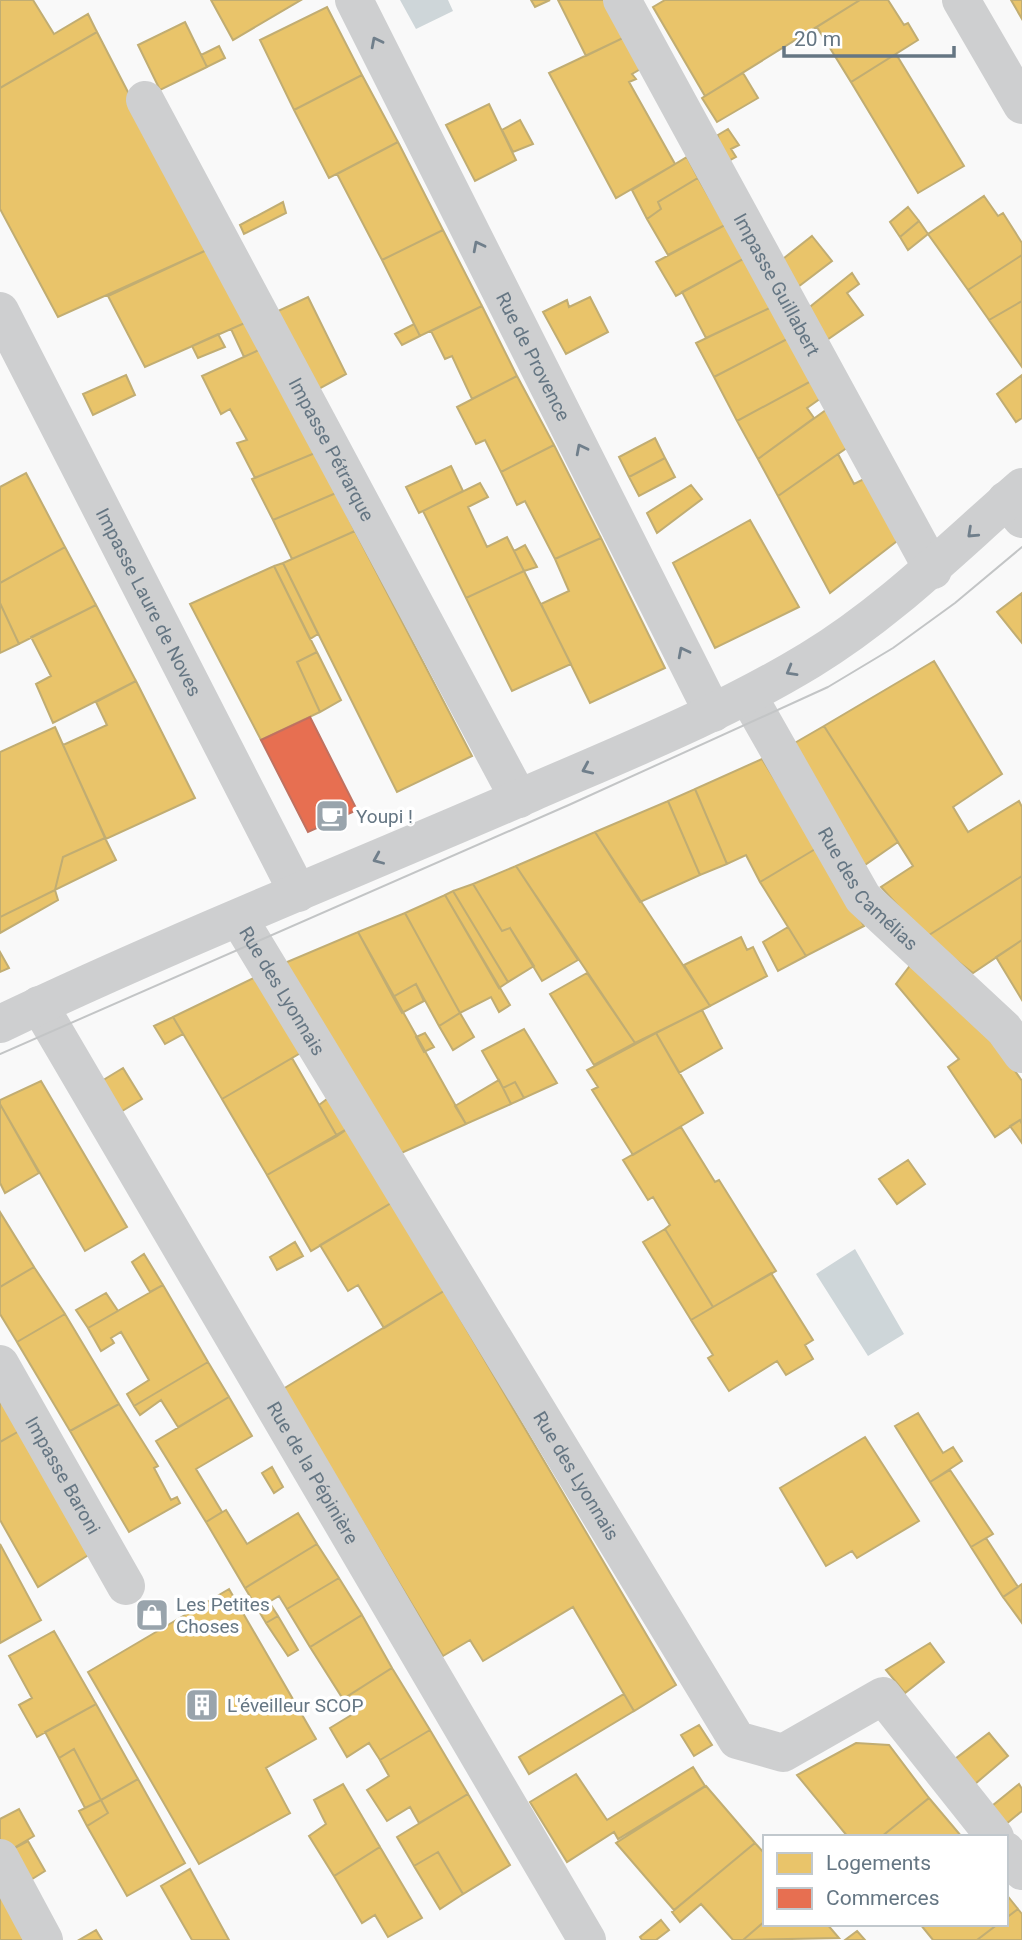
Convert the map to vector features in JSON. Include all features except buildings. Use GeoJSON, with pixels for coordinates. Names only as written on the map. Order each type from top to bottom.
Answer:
{"type":"FeatureCollection","features":[{"type":"Feature","properties":{"kind":"street","name":"Rue de Provence"},"geometry":{"type":"LineString","coordinates":[[354,0],[713,713]]}},
{"type":"Feature","properties":{"kind":"street","name":"Impasse Guillabert"},"geometry":{"type":"LineString","coordinates":[[622,0],[933,570]]}},
{"type":"Feature","properties":{"kind":"street"},"geometry":{"type":"LineString","coordinates":[[961,0],[1022,105]]}},
{"type":"Feature","properties":{"kind":"street","name":"Impasse Pétrarque"},"geometry":{"type":"LineString","coordinates":[[145,100],[519,799]]}},
{"type":"Feature","properties":{"kind":"street","name":"Impasse Laure de Noves"},"geometry":{"type":"LineString","coordinates":[[0,311],[298,893]]}},
{"type":"Feature","properties":{"kind":"street"},"geometry":{"type":"LineString","coordinates":[[0,1024],[519,799],[748,696],[812,659],[933,570],[1017,502]]}},
{"type":"Feature","properties":{"kind":"street","name":"Rue des Camélias"},"geometry":{"type":"LineString","coordinates":[[748,696],[863,898],[1003,1029],[1022,1054]]}},
{"type":"Feature","properties":{"kind":"street","name":"Rue des Lyonnais"},"geometry":{"type":"LineString","coordinates":[[239,919],[737,1740],[783,1754],[883,1696],[993,1835]]}},
{"type":"Feature","properties":{"kind":"street","name":"Rue de la Pépinière"},"geometry":{"type":"LineString","coordinates":[[39,1005],[587,1940]]}},
{"type":"Feature","properties":{"kind":"street","name":"Impasse Baroni"},"geometry":{"type":"LineString","coordinates":[[0,1364],[126,1586]]}},
{"type":"Feature","properties":{"kind":"street"},"geometry":{"type":"LineString","coordinates":[[1008,1854],[1022,1871]]}},
{"type":"Feature","properties":{"kind":"street"},"geometry":{"type":"LineString","coordinates":[[0,1858],[44,1940]]}},
{"type":"Feature","properties":{"kind":"shaded area"},"geometry":{"type":"Polygon","coordinates":[[[400,0],[448,0],[453,11],[416,29],[400,0]]]}},
{"type":"Feature","properties":{"kind":"shaded area"},"geometry":{"type":"Polygon","coordinates":[[[855,1249],[904,1334],[868,1356],[816,1274],[855,1249]]]}},
{"type":"Feature","properties":{"kind":"tram line"},"geometry":{"type":"LineString","coordinates":[[0,1054],[571,804],[828,687],[893,648],[955,603],[1022,547]]}},
{"type":"Feature","properties":{"kind":"place","name":"Youpi !"},"geometry":{"type":"Point","coordinates":[332,816]}},
{"type":"Feature","properties":{"kind":"place","name":"Les Petites Choses"},"geometry":{"type":"Point","coordinates":[152,1615]}},
{"type":"Feature","properties":{"kind":"place","name":"L'éveilleur SCOP"},"geometry":{"type":"Point","coordinates":[202,1705]}}]}
